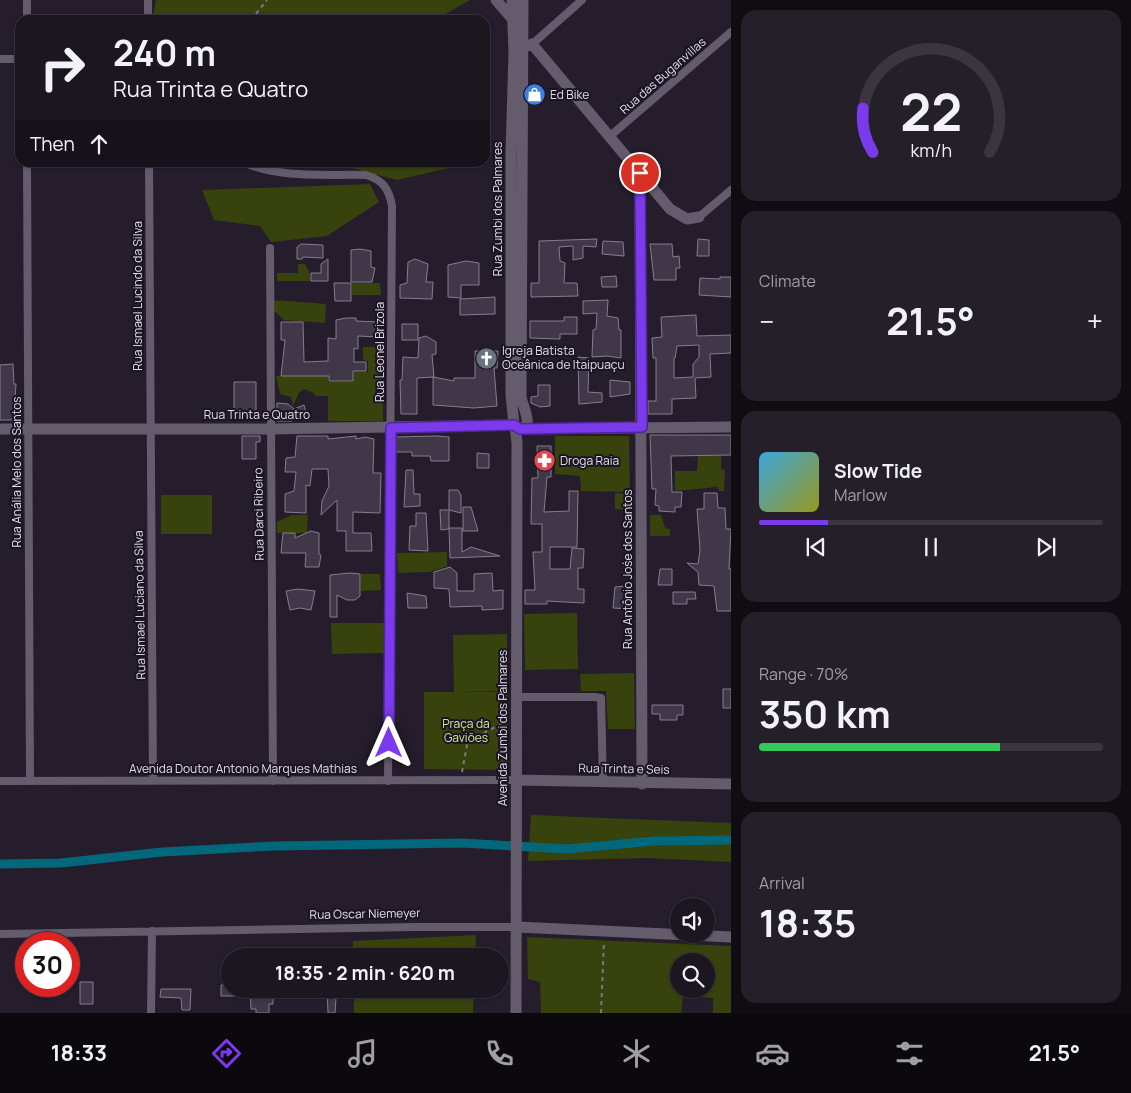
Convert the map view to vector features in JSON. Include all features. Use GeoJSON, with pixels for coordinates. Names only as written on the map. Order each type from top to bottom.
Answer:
{"type":"FeatureCollection","features":[{"type":"Feature","properties":{"kind":"street"},"geometry":{"type":"LineString","coordinates":[[27,0],[27,15]]}},
{"type":"Feature","properties":{"kind":"street"},"geometry":{"type":"LineString","coordinates":[[148,0],[148,15]]}},
{"type":"Feature","properties":{"kind":"street"},"geometry":{"type":"LineString","coordinates":[[496,0],[514,21]]}},
{"type":"Feature","properties":{"kind":"street","name":"Rua Zumbi dos Palmares"},"geometry":{"type":"LineString","coordinates":[[512,0],[514,21],[523,50],[521,396],[526,416]]}},
{"type":"Feature","properties":{"kind":"street"},"geometry":{"type":"LineString","coordinates":[[522,0],[523,50],[610,137],[677,215],[687,219],[699,217],[731,190]]}},
{"type":"Feature","properties":{"kind":"street"},"geometry":{"type":"LineString","coordinates":[[523,50],[582,0]]}},
{"type":"Feature","properties":{"kind":"street","name":"Rua das Buganvillas"},"geometry":{"type":"LineString","coordinates":[[610,137],[731,32]]}},
{"type":"Feature","properties":{"kind":"street","name":"Rua Zumbi dos Palmares"},"geometry":{"type":"LineString","coordinates":[[517,425],[511,394],[511,153],[523,50]]}},
{"type":"Feature","properties":{"kind":"street"},"geometry":{"type":"LineString","coordinates":[[0,59],[15,59]]}},
{"type":"Feature","properties":{"kind":"street","name":"Rua Anália Melo dos Santos"},"geometry":{"type":"LineString","coordinates":[[27,167],[30,781]]}},
{"type":"Feature","properties":{"kind":"street","name":"Rua Ismael Lucindo da Silva"},"geometry":{"type":"LineString","coordinates":[[149,167],[150,429]]}},
{"type":"Feature","properties":{"kind":"street","name":"Rua Leonel Brizola"},"geometry":{"type":"LineString","coordinates":[[254,167],[282,173],[366,175],[376,178],[390,192],[392,206],[388,781]]}},
{"type":"Feature","properties":{"kind":"street","name":"Rua Antônio Jośe dos Santos"},"geometry":{"type":"LineString","coordinates":[[640,173],[642,784]]}},
{"type":"Feature","properties":{"kind":"street","name":"Rua Darci Ribeiro"},"geometry":{"type":"LineString","coordinates":[[270,248],[273,781]]}},
{"type":"Feature","properties":{"kind":"street"},"geometry":{"type":"LineString","coordinates":[[551,427],[518,413],[517,425],[551,427],[731,427]]}},
{"type":"Feature","properties":{"kind":"street","name":"Rua Trinta e Quatro"},"geometry":{"type":"LineString","coordinates":[[0,429],[270,429],[517,425]]}},
{"type":"Feature","properties":{"kind":"street","name":"Avenida Zumbi dos Palmares"},"geometry":{"type":"LineString","coordinates":[[516,1013],[517,425]]}},
{"type":"Feature","properties":{"kind":"street","name":"Rua Ismael Luciano da Silva"},"geometry":{"type":"LineString","coordinates":[[150,429],[153,780]]}},
{"type":"Feature","properties":{"kind":"street"},"geometry":{"type":"LineString","coordinates":[[518,697],[601,698],[603,782]]}},
{"type":"Feature","properties":{"kind":"street","name":"Rua Trinta e Seis"},"geometry":{"type":"LineString","coordinates":[[517,780],[642,784],[731,784]]}},
{"type":"Feature","properties":{"kind":"street","name":"Avenida Doutor Antonio Marques Mathias"},"geometry":{"type":"LineString","coordinates":[[0,781],[517,780]]}},
{"type":"Feature","properties":{"kind":"street","name":"Rua Oscar Niemeyer"},"geometry":{"type":"LineString","coordinates":[[0,934],[517,927],[731,937]]}},
{"type":"Feature","properties":{"kind":"street"},"geometry":{"type":"LineString","coordinates":[[151,1013],[152,931]]}},
{"type":"Feature","properties":{"kind":"path"},"geometry":{"type":"LineString","coordinates":[[255,15],[267,0]]}},
{"type":"Feature","properties":{"kind":"path"},"geometry":{"type":"LineString","coordinates":[[461,779],[467,745],[487,731],[518,716]]}},
{"type":"Feature","properties":{"kind":"path"},"geometry":{"type":"LineString","coordinates":[[601,1013],[605,931]]}},
{"type":"Feature","properties":{"kind":"green space"},"geometry":{"type":"Polygon","coordinates":[[[156,0],[470,0],[444,15],[153,15],[156,0]]]}},
{"type":"Feature","properties":{"kind":"green space"},"geometry":{"type":"Polygon","coordinates":[[[348,167],[453,167],[397,180],[348,167]]]}},
{"type":"Feature","properties":{"kind":"green space"},"geometry":{"type":"Polygon","coordinates":[[[370,184],[379,202],[327,236],[271,242],[260,226],[214,220],[202,190],[370,184]]]}},
{"type":"Feature","properties":{"kind":"green space"},"geometry":{"type":"Polygon","coordinates":[[[298,264],[305,264],[310,274],[310,281],[277,281],[277,273],[298,273],[298,264]]]}},
{"type":"Feature","properties":{"kind":"green space"},"geometry":{"type":"Polygon","coordinates":[[[352,283],[380,283],[381,295],[352,295],[352,283]]]}},
{"type":"Feature","properties":{"kind":"green space"},"geometry":{"type":"Polygon","coordinates":[[[273,300],[326,304],[325,323],[284,320],[272,309],[273,300]]]}},
{"type":"Feature","properties":{"kind":"green space"},"geometry":{"type":"Polygon","coordinates":[[[363,347],[383,347],[383,421],[328,421],[328,396],[316,396],[304,389],[299,393],[293,406],[291,397],[280,394],[276,376],[328,376],[328,382],[353,382],[354,372],[368,372],[368,361],[363,360],[363,347]]]}},
{"type":"Feature","properties":{"kind":"green space"},"geometry":{"type":"Polygon","coordinates":[[[555,436],[629,436],[630,492],[581,491],[580,476],[555,474],[555,436]]]}},
{"type":"Feature","properties":{"kind":"green space"},"geometry":{"type":"Polygon","coordinates":[[[698,456],[721,456],[721,469],[725,470],[724,491],[719,491],[717,487],[675,491],[675,471],[697,471],[698,456]]]}},
{"type":"Feature","properties":{"kind":"green space"},"geometry":{"type":"Polygon","coordinates":[[[615,493],[634,494],[633,510],[615,509],[615,493]]]}},
{"type":"Feature","properties":{"kind":"green space"},"geometry":{"type":"Polygon","coordinates":[[[161,495],[212,495],[212,534],[161,534],[161,495]]]}},
{"type":"Feature","properties":{"kind":"green space"},"geometry":{"type":"Polygon","coordinates":[[[292,515],[308,515],[307,533],[277,533],[277,522],[292,515]]]}},
{"type":"Feature","properties":{"kind":"green space"},"geometry":{"type":"Polygon","coordinates":[[[650,515],[661,515],[665,528],[670,529],[670,536],[650,536],[650,515]]]}},
{"type":"Feature","properties":{"kind":"green space"},"geometry":{"type":"Polygon","coordinates":[[[447,552],[447,566],[430,572],[398,573],[397,553],[447,552]]]}},
{"type":"Feature","properties":{"kind":"green space"},"geometry":{"type":"Polygon","coordinates":[[[361,574],[380,574],[381,590],[361,591],[361,574]]]}},
{"type":"Feature","properties":{"kind":"green space"},"geometry":{"type":"Polygon","coordinates":[[[577,613],[578,669],[525,670],[524,614],[577,613]]]}},
{"type":"Feature","properties":{"kind":"green space"},"geometry":{"type":"Polygon","coordinates":[[[331,623],[384,623],[385,653],[332,654],[331,623]]]}},
{"type":"Feature","properties":{"kind":"green space","name":"Praça da Gaviões"},"geometry":{"type":"Polygon","coordinates":[[[507,634],[507,691],[455,692],[507,692],[509,770],[424,769],[424,692],[454,692],[453,635],[507,634]]]}},
{"type":"Feature","properties":{"kind":"green space"},"geometry":{"type":"Polygon","coordinates":[[[634,673],[635,729],[608,729],[606,691],[581,691],[580,674],[634,673]]]}},
{"type":"Feature","properties":{"kind":"green space"},"geometry":{"type":"Polygon","coordinates":[[[531,815],[731,823],[731,862],[647,858],[528,861],[531,815]]]}},
{"type":"Feature","properties":{"kind":"green space"},"geometry":{"type":"Polygon","coordinates":[[[476,935],[475,948],[353,948],[353,941],[476,935]]]}},
{"type":"Feature","properties":{"kind":"green space"},"geometry":{"type":"Polygon","coordinates":[[[527,937],[731,946],[731,1013],[713,1013],[715,953],[670,953],[670,998],[683,998],[681,1013],[541,1013],[540,982],[528,979],[527,937]]]}},
{"type":"Feature","properties":{"kind":"green space"},"geometry":{"type":"Polygon","coordinates":[[[354,998],[474,998],[473,1013],[354,1013],[354,998]]]}},
{"type":"Feature","properties":{"kind":"building"},"geometry":{"type":"Polygon","coordinates":[[[597,239],[596,247],[583,246],[583,258],[573,260],[573,246],[559,247],[560,261],[565,263],[564,283],[577,283],[578,296],[531,297],[531,283],[539,283],[539,241],[597,239]]]}},
{"type":"Feature","properties":{"kind":"building"},"geometry":{"type":"Polygon","coordinates":[[[698,239],[709,240],[709,256],[697,256],[698,239]]]}},
{"type":"Feature","properties":{"kind":"building"},"geometry":{"type":"Polygon","coordinates":[[[603,241],[623,242],[624,256],[602,254],[603,241]]]}},
{"type":"Feature","properties":{"kind":"building"},"geometry":{"type":"Polygon","coordinates":[[[301,244],[323,245],[323,258],[303,257],[302,259],[297,259],[297,247],[301,244]]]}},
{"type":"Feature","properties":{"kind":"building"},"geometry":{"type":"Polygon","coordinates":[[[650,244],[672,244],[673,257],[679,256],[680,268],[676,268],[676,280],[654,280],[650,244]]]}},
{"type":"Feature","properties":{"kind":"building"},"geometry":{"type":"Polygon","coordinates":[[[351,250],[371,251],[371,267],[375,268],[372,282],[351,282],[351,250]]]}},
{"type":"Feature","properties":{"kind":"building"},"geometry":{"type":"Polygon","coordinates":[[[328,259],[328,281],[311,281],[311,273],[321,273],[321,264],[328,259]]]}},
{"type":"Feature","properties":{"kind":"building"},"geometry":{"type":"Polygon","coordinates":[[[415,259],[428,264],[426,282],[433,282],[432,299],[400,298],[400,285],[407,283],[408,262],[415,259]]]}},
{"type":"Feature","properties":{"kind":"building"},"geometry":{"type":"Polygon","coordinates":[[[466,261],[479,263],[479,285],[461,285],[461,298],[448,297],[448,265],[466,261]]]}},
{"type":"Feature","properties":{"kind":"building"},"geometry":{"type":"Polygon","coordinates":[[[616,276],[617,287],[602,287],[601,277],[616,276]]]}},
{"type":"Feature","properties":{"kind":"building"},"geometry":{"type":"Polygon","coordinates":[[[720,277],[731,277],[731,297],[699,295],[700,278],[720,279],[720,277]]]}},
{"type":"Feature","properties":{"kind":"building"},"geometry":{"type":"Polygon","coordinates":[[[334,283],[351,283],[351,301],[335,301],[334,283]]]}},
{"type":"Feature","properties":{"kind":"building"},"geometry":{"type":"Polygon","coordinates":[[[495,297],[495,314],[460,315],[460,299],[495,297]]]}},
{"type":"Feature","properties":{"kind":"building"},"geometry":{"type":"Polygon","coordinates":[[[608,300],[607,316],[618,318],[619,330],[621,330],[621,358],[607,356],[592,357],[593,330],[596,329],[597,313],[583,314],[583,301],[608,300]]]}},
{"type":"Feature","properties":{"kind":"building"},"geometry":{"type":"Polygon","coordinates":[[[696,315],[697,336],[731,335],[731,353],[710,354],[711,377],[695,378],[696,398],[672,399],[672,414],[648,414],[648,401],[656,401],[656,358],[653,358],[652,338],[662,337],[661,317],[696,315]],[[699,345],[677,346],[674,358],[674,378],[693,377],[693,364],[699,357],[699,345]]]}},
{"type":"Feature","properties":{"kind":"building"},"geometry":{"type":"Polygon","coordinates":[[[564,317],[577,317],[577,334],[560,334],[560,339],[530,338],[530,321],[564,321],[564,317]]]}},
{"type":"Feature","properties":{"kind":"building"},"geometry":{"type":"Polygon","coordinates":[[[356,318],[356,321],[378,322],[378,337],[358,336],[358,349],[354,348],[354,362],[366,362],[366,371],[353,371],[353,381],[329,381],[329,376],[281,376],[285,340],[281,340],[281,322],[303,322],[304,362],[328,361],[328,338],[336,339],[336,320],[356,318]]]}},
{"type":"Feature","properties":{"kind":"building"},"geometry":{"type":"Polygon","coordinates":[[[402,324],[418,324],[418,340],[402,340],[402,324]]]}},
{"type":"Feature","properties":{"kind":"building"},"geometry":{"type":"Polygon","coordinates":[[[426,336],[436,342],[436,354],[432,355],[434,377],[417,378],[417,414],[401,414],[400,380],[402,380],[403,357],[418,358],[419,338],[426,336]]]}},
{"type":"Feature","properties":{"kind":"building"},"geometry":{"type":"Polygon","coordinates":[[[475,351],[498,351],[497,368],[494,368],[497,406],[474,408],[433,405],[433,377],[454,381],[454,378],[475,378],[475,351]]]}},
{"type":"Feature","properties":{"kind":"building"},"geometry":{"type":"Polygon","coordinates":[[[578,357],[589,358],[588,392],[602,393],[602,402],[579,404],[578,357]]]}},
{"type":"Feature","properties":{"kind":"building"},"geometry":{"type":"Polygon","coordinates":[[[13,364],[14,384],[16,384],[15,398],[17,398],[17,420],[0,420],[0,365],[13,364]]]}},
{"type":"Feature","properties":{"kind":"building"},"geometry":{"type":"Polygon","coordinates":[[[610,380],[630,382],[630,394],[610,397],[610,380]]]}},
{"type":"Feature","properties":{"kind":"building"},"geometry":{"type":"Polygon","coordinates":[[[234,382],[256,382],[256,417],[234,417],[234,382]]]}},
{"type":"Feature","properties":{"kind":"building"},"geometry":{"type":"Polygon","coordinates":[[[538,385],[550,385],[550,406],[540,407],[531,403],[531,397],[538,396],[538,385]]]}},
{"type":"Feature","properties":{"kind":"building"},"geometry":{"type":"Polygon","coordinates":[[[277,403],[288,404],[294,409],[304,405],[306,413],[292,413],[292,421],[277,421],[277,403]]]}},
{"type":"Feature","properties":{"kind":"building"},"geometry":{"type":"Polygon","coordinates":[[[650,435],[731,435],[731,455],[671,456],[672,492],[682,492],[681,507],[675,507],[675,512],[659,511],[659,506],[655,505],[656,489],[652,489],[650,435]]]}},
{"type":"Feature","properties":{"kind":"building"},"geometry":{"type":"Polygon","coordinates":[[[242,436],[260,436],[260,442],[256,442],[256,459],[242,459],[242,436]]]}},
{"type":"Feature","properties":{"kind":"building"},"geometry":{"type":"Polygon","coordinates":[[[297,436],[328,436],[328,439],[356,436],[356,439],[365,437],[374,439],[373,473],[381,473],[380,513],[353,512],[353,533],[371,533],[372,551],[346,551],[346,531],[337,531],[337,500],[321,515],[322,501],[329,486],[328,469],[312,469],[310,486],[306,485],[306,513],[285,512],[285,494],[294,491],[296,472],[285,472],[286,458],[295,457],[297,436]]]}},
{"type":"Feature","properties":{"kind":"building"},"geometry":{"type":"Polygon","coordinates":[[[396,437],[449,437],[449,461],[431,461],[430,456],[412,456],[412,452],[396,452],[396,437]]]}},
{"type":"Feature","properties":{"kind":"building"},"geometry":{"type":"Polygon","coordinates":[[[537,446],[551,446],[551,477],[547,477],[544,512],[569,511],[569,491],[578,491],[577,547],[550,547],[550,569],[570,569],[572,548],[584,549],[583,568],[578,568],[578,589],[584,589],[584,603],[547,601],[547,604],[525,604],[525,590],[535,590],[533,552],[542,552],[542,524],[531,524],[532,478],[538,478],[537,446]]]}},
{"type":"Feature","properties":{"kind":"building"},"geometry":{"type":"Polygon","coordinates":[[[477,453],[489,454],[489,468],[477,468],[477,453]]]}},
{"type":"Feature","properties":{"kind":"building"},"geometry":{"type":"Polygon","coordinates":[[[406,470],[413,470],[414,494],[420,494],[420,506],[404,507],[406,470]]]}},
{"type":"Feature","properties":{"kind":"building"},"geometry":{"type":"Polygon","coordinates":[[[449,490],[458,490],[461,495],[461,513],[449,510],[449,490]]]}},
{"type":"Feature","properties":{"kind":"building"},"geometry":{"type":"Polygon","coordinates":[[[704,493],[717,493],[718,508],[725,508],[726,529],[731,529],[729,569],[731,569],[731,611],[717,611],[714,586],[699,585],[698,572],[687,563],[698,564],[700,550],[697,509],[704,509],[704,493]]]}},
{"type":"Feature","properties":{"kind":"building"},"geometry":{"type":"Polygon","coordinates":[[[463,507],[471,507],[478,531],[463,531],[463,507]]]}},
{"type":"Feature","properties":{"kind":"building"},"geometry":{"type":"Polygon","coordinates":[[[440,510],[449,510],[449,529],[441,530],[440,510]]]}},
{"type":"Feature","properties":{"kind":"building"},"geometry":{"type":"Polygon","coordinates":[[[416,513],[426,513],[428,551],[409,550],[410,526],[416,526],[416,513]]]}},
{"type":"Feature","properties":{"kind":"building"},"geometry":{"type":"Polygon","coordinates":[[[449,528],[462,528],[462,552],[471,547],[500,556],[450,558],[449,528]]]}},
{"type":"Feature","properties":{"kind":"building"},"geometry":{"type":"Polygon","coordinates":[[[311,531],[319,533],[319,554],[321,555],[319,567],[305,567],[306,553],[281,553],[283,533],[295,533],[295,538],[311,531]]]}},
{"type":"Feature","properties":{"kind":"building"},"geometry":{"type":"Polygon","coordinates":[[[450,567],[457,573],[457,591],[474,591],[474,574],[492,573],[493,591],[503,590],[503,609],[482,610],[482,606],[450,607],[449,589],[434,588],[434,572],[450,567]]]}},
{"type":"Feature","properties":{"kind":"building"},"geometry":{"type":"Polygon","coordinates":[[[660,569],[672,569],[672,585],[658,585],[660,569]]]}},
{"type":"Feature","properties":{"kind":"building"},"geometry":{"type":"Polygon","coordinates":[[[360,574],[360,596],[355,600],[347,600],[337,595],[337,617],[330,617],[330,575],[360,574]]]}},
{"type":"Feature","properties":{"kind":"building"},"geometry":{"type":"Polygon","coordinates":[[[626,586],[626,590],[630,590],[631,609],[613,608],[615,587],[626,586]]]}},
{"type":"Feature","properties":{"kind":"building"},"geometry":{"type":"Polygon","coordinates":[[[298,589],[315,591],[311,610],[300,608],[290,610],[286,591],[298,589]]]}},
{"type":"Feature","properties":{"kind":"building"},"geometry":{"type":"Polygon","coordinates":[[[673,592],[695,592],[696,599],[687,599],[687,604],[673,604],[673,592]]]}},
{"type":"Feature","properties":{"kind":"building"},"geometry":{"type":"Polygon","coordinates":[[[407,593],[426,596],[427,608],[408,608],[407,593]]]}},
{"type":"Feature","properties":{"kind":"building"},"geometry":{"type":"Polygon","coordinates":[[[723,689],[731,689],[731,708],[723,708],[723,689]]]}},
{"type":"Feature","properties":{"kind":"building"},"geometry":{"type":"Polygon","coordinates":[[[652,705],[683,705],[683,715],[677,715],[677,720],[660,720],[660,714],[652,714],[652,705]]]}},
{"type":"Feature","properties":{"kind":"building"},"geometry":{"type":"Polygon","coordinates":[[[80,982],[93,982],[93,1004],[80,1004],[80,982]]]}},
{"type":"Feature","properties":{"kind":"building"},"geometry":{"type":"Polygon","coordinates":[[[161,989],[191,989],[190,1010],[182,1010],[181,998],[160,997],[161,989]]]}},
{"type":"Feature","properties":{"kind":"building"},"geometry":{"type":"Polygon","coordinates":[[[250,998],[273,998],[273,1004],[269,1004],[269,1013],[256,1013],[256,1009],[251,1009],[250,998]]]}},
{"type":"Feature","properties":{"kind":"building"},"geometry":{"type":"Polygon","coordinates":[[[327,998],[336,998],[335,1013],[328,1013],[327,998]]]}},
{"type":"Feature","properties":{"kind":"waterway"},"geometry":{"type":"LineString","coordinates":[[0,864],[61,863],[162,852],[274,846],[462,843],[567,849],[655,841],[731,840]]}},
{"type":"Feature","properties":{"kind":"place","name":"Ed Bike"},"geometry":{"type":"Point","coordinates":[534,95]}},
{"type":"Feature","properties":{"kind":"place","name":"Igreja Batista Oceânica de Itaipuaçu"},"geometry":{"type":"Point","coordinates":[486,358]}},
{"type":"Feature","properties":{"kind":"place","name":"Droga Raia"},"geometry":{"type":"Point","coordinates":[544,461]}},
{"type":"Feature","properties":{"kind":"route"},"geometry":{"type":"LineString","coordinates":[[389,743],[391,428],[514,425],[520,429],[642,427],[640,173]]}}]}
